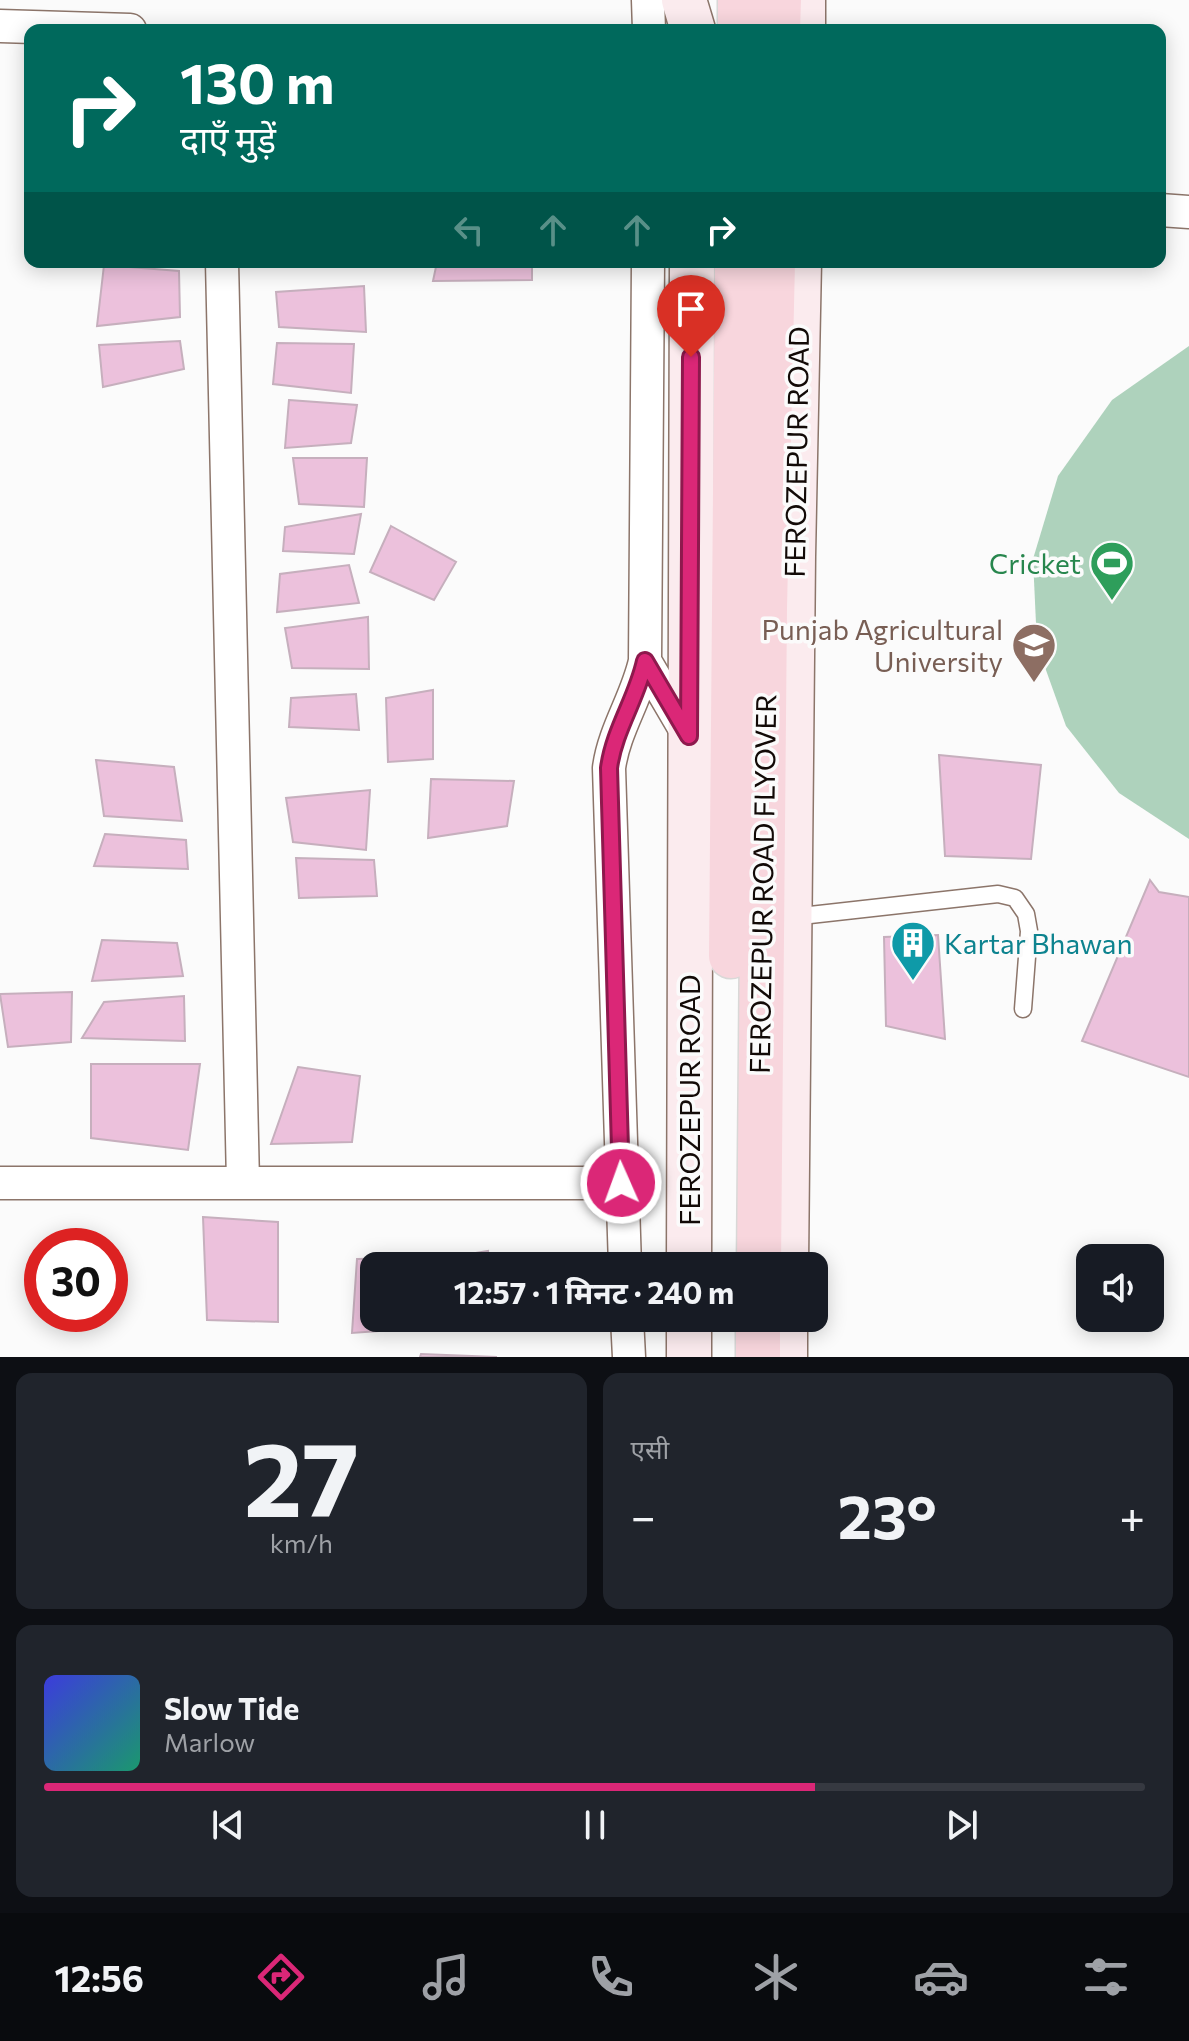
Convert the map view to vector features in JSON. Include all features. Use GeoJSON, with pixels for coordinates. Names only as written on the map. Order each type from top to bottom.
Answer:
{"type":"FeatureCollection","features":[{"type":"Feature","properties":{"kind":"main road"},"geometry":{"type":"LineString","coordinates":[[684,0],[691,24]]}},
{"type":"Feature","properties":{"kind":"main road"},"geometry":{"type":"LineString","coordinates":[[693,0],[693,24]]}},
{"type":"Feature","properties":{"kind":"main road"},"geometry":{"type":"LineString","coordinates":[[740,0],[740,24]]}},
{"type":"Feature","properties":{"kind":"main road"},"geometry":{"type":"LineString","coordinates":[[778,24],[779,0]]}},
{"type":"Feature","properties":{"kind":"main road"},"geometry":{"type":"LineString","coordinates":[[795,24],[796,0]]}},
{"type":"Feature","properties":{"kind":"main road"},"geometry":{"type":"LineString","coordinates":[[803,0],[803,24]]}},
{"type":"Feature","properties":{"kind":"main road","name":"FEROZEPUR ROAD"},"geometry":{"type":"LineString","coordinates":[[689,1252],[692,268]]}},
{"type":"Feature","properties":{"kind":"main road","name":"FEROZEPUR ROAD FLYOVER"},"geometry":{"type":"LineString","coordinates":[[728,1252],[737,268]]}},
{"type":"Feature","properties":{"kind":"main road","name":"FEROZEPUR ROAD FLYOVER"},"geometry":{"type":"LineString","coordinates":[[759,1252],[765,608],[773,268]]}},
{"type":"Feature","properties":{"kind":"main road","name":"FEROZEPUR ROAD"},"geometry":{"type":"LineString","coordinates":[[786,1252],[799,268]]}},
{"type":"Feature","properties":{"kind":"main road"},"geometry":{"type":"LineString","coordinates":[[689,1332],[689,1357]]}},
{"type":"Feature","properties":{"kind":"main road"},"geometry":{"type":"LineString","coordinates":[[728,1332],[728,1357]]}},
{"type":"Feature","properties":{"kind":"main road"},"geometry":{"type":"LineString","coordinates":[[758,1332],[758,1357]]}},
{"type":"Feature","properties":{"kind":"main road"},"geometry":{"type":"LineString","coordinates":[[785,1332],[785,1357]]}},
{"type":"Feature","properties":{"kind":"street"},"geometry":{"type":"LineString","coordinates":[[648,0],[649,24]]}},
{"type":"Feature","properties":{"kind":"street"},"geometry":{"type":"LineString","coordinates":[[0,26],[24,27]]}},
{"type":"Feature","properties":{"kind":"street"},"geometry":{"type":"LineString","coordinates":[[1166,210],[1189,212]]}},
{"type":"Feature","properties":{"kind":"street"},"geometry":{"type":"LineString","coordinates":[[222,268],[243,1182]]}},
{"type":"Feature","properties":{"kind":"street"},"geometry":{"type":"LineString","coordinates":[[624,1252],[609,768],[615,741],[641,680],[645,661],[648,268]]}},
{"type":"Feature","properties":{"kind":"street"},"geometry":{"type":"LineString","coordinates":[[645,661],[689,736]]}},
{"type":"Feature","properties":{"kind":"street"},"geometry":{"type":"LineString","coordinates":[[0,1183],[621,1183]]}},
{"type":"Feature","properties":{"kind":"street"},"geometry":{"type":"LineString","coordinates":[[628,1332],[629,1357]]}},
{"type":"Feature","properties":{"kind":"lane"},"geometry":{"type":"LineString","coordinates":[[790,917],[998,894],[1015,898],[1026,914],[1029,931],[1023,1009]]}},
{"type":"Feature","properties":{"kind":"green space","name":"Cricket"},"geometry":{"type":"Polygon","coordinates":[[[1189,346],[1189,839],[1119,793],[1066,726],[1037,645],[1033,559],[1058,476],[1112,400],[1189,346]]]}},
{"type":"Feature","properties":{"kind":"building"},"geometry":{"type":"Polygon","coordinates":[[[104,268],[179,271],[180,317],[97,326],[104,268]]]}},
{"type":"Feature","properties":{"kind":"building"},"geometry":{"type":"Polygon","coordinates":[[[436,268],[532,268],[532,280],[433,281],[436,268]]]}},
{"type":"Feature","properties":{"kind":"building"},"geometry":{"type":"Polygon","coordinates":[[[364,286],[366,332],[279,327],[276,292],[364,286]]]}},
{"type":"Feature","properties":{"kind":"building"},"geometry":{"type":"Polygon","coordinates":[[[180,341],[184,369],[103,387],[99,345],[180,341]]]}},
{"type":"Feature","properties":{"kind":"building"},"geometry":{"type":"Polygon","coordinates":[[[277,343],[354,344],[351,393],[273,384],[277,343]]]}},
{"type":"Feature","properties":{"kind":"building"},"geometry":{"type":"Polygon","coordinates":[[[289,400],[357,405],[351,443],[285,448],[289,400]]]}},
{"type":"Feature","properties":{"kind":"building"},"geometry":{"type":"Polygon","coordinates":[[[293,458],[367,458],[364,507],[299,504],[293,458]]]}},
{"type":"Feature","properties":{"kind":"building"},"geometry":{"type":"Polygon","coordinates":[[[361,514],[354,554],[283,551],[285,527],[361,514]]]}},
{"type":"Feature","properties":{"kind":"building"},"geometry":{"type":"Polygon","coordinates":[[[391,526],[456,562],[434,600],[370,572],[391,526]]]}},
{"type":"Feature","properties":{"kind":"building"},"geometry":{"type":"Polygon","coordinates":[[[349,565],[359,603],[277,612],[280,574],[349,565]]]}},
{"type":"Feature","properties":{"kind":"building"},"geometry":{"type":"Polygon","coordinates":[[[368,617],[369,669],[292,668],[285,628],[368,617]]]}},
{"type":"Feature","properties":{"kind":"building"},"geometry":{"type":"Polygon","coordinates":[[[433,690],[433,759],[388,762],[386,698],[433,690]]]}},
{"type":"Feature","properties":{"kind":"building"},"geometry":{"type":"Polygon","coordinates":[[[356,694],[359,730],[289,727],[291,698],[356,694]]]}},
{"type":"Feature","properties":{"kind":"building"},"geometry":{"type":"Polygon","coordinates":[[[939,755],[1041,765],[1031,859],[945,856],[939,755]]]}},
{"type":"Feature","properties":{"kind":"building"},"geometry":{"type":"Polygon","coordinates":[[[96,760],[174,767],[182,821],[104,816],[96,760]]]}},
{"type":"Feature","properties":{"kind":"building"},"geometry":{"type":"Polygon","coordinates":[[[431,779],[514,781],[507,826],[428,838],[431,779]]]}},
{"type":"Feature","properties":{"kind":"building"},"geometry":{"type":"Polygon","coordinates":[[[370,790],[366,850],[293,842],[286,798],[370,790]]]}},
{"type":"Feature","properties":{"kind":"building"},"geometry":{"type":"Polygon","coordinates":[[[105,834],[186,840],[188,869],[94,866],[105,834]]]}},
{"type":"Feature","properties":{"kind":"building"},"geometry":{"type":"Polygon","coordinates":[[[296,858],[374,860],[377,896],[299,898],[296,858]]]}},
{"type":"Feature","properties":{"kind":"building"},"geometry":{"type":"Polygon","coordinates":[[[1150,880],[1159,892],[1189,897],[1189,1077],[1082,1041],[1150,880]]]}},
{"type":"Feature","properties":{"kind":"building","name":"Kartar Bhawan"},"geometry":{"type":"Polygon","coordinates":[[[938,935],[945,1039],[886,1026],[884,937],[938,935]]]}},
{"type":"Feature","properties":{"kind":"building"},"geometry":{"type":"Polygon","coordinates":[[[102,940],[177,943],[183,976],[92,981],[102,940]]]}},
{"type":"Feature","properties":{"kind":"building"},"geometry":{"type":"Polygon","coordinates":[[[72,992],[71,1042],[8,1047],[0,994],[72,992]]]}},
{"type":"Feature","properties":{"kind":"building"},"geometry":{"type":"Polygon","coordinates":[[[184,996],[185,1041],[82,1038],[104,1002],[184,996]]]}},
{"type":"Feature","properties":{"kind":"building"},"geometry":{"type":"Polygon","coordinates":[[[91,1064],[200,1064],[188,1150],[91,1138],[91,1064]]]}},
{"type":"Feature","properties":{"kind":"building"},"geometry":{"type":"Polygon","coordinates":[[[298,1067],[360,1076],[352,1142],[271,1144],[298,1067]]]}},
{"type":"Feature","properties":{"kind":"building"},"geometry":{"type":"Polygon","coordinates":[[[203,1217],[278,1222],[278,1322],[207,1320],[203,1217]]]}},
{"type":"Feature","properties":{"kind":"building"},"geometry":{"type":"Polygon","coordinates":[[[357,1259],[360,1259],[360,1332],[366,1332],[352,1333],[357,1259]]]}},
{"type":"Feature","properties":{"kind":"building"},"geometry":{"type":"Polygon","coordinates":[[[421,1354],[497,1357],[420,1357],[421,1354]]]}},
{"type":"Feature","properties":{"kind":"place","name":"Cricket"},"geometry":{"type":"Point","coordinates":[1112,602]}},
{"type":"Feature","properties":{"kind":"place","name":"Punjab Agricultural University"},"geometry":{"type":"Point","coordinates":[1034,684]}},
{"type":"Feature","properties":{"kind":"place","name":"Kartar Bhawan"},"geometry":{"type":"Point","coordinates":[913,982]}},
{"type":"Feature","properties":{"kind":"route"},"geometry":{"type":"LineString","coordinates":[[621,1183],[609,768],[615,741],[641,680],[645,661],[689,736],[691,357]]}}]}
